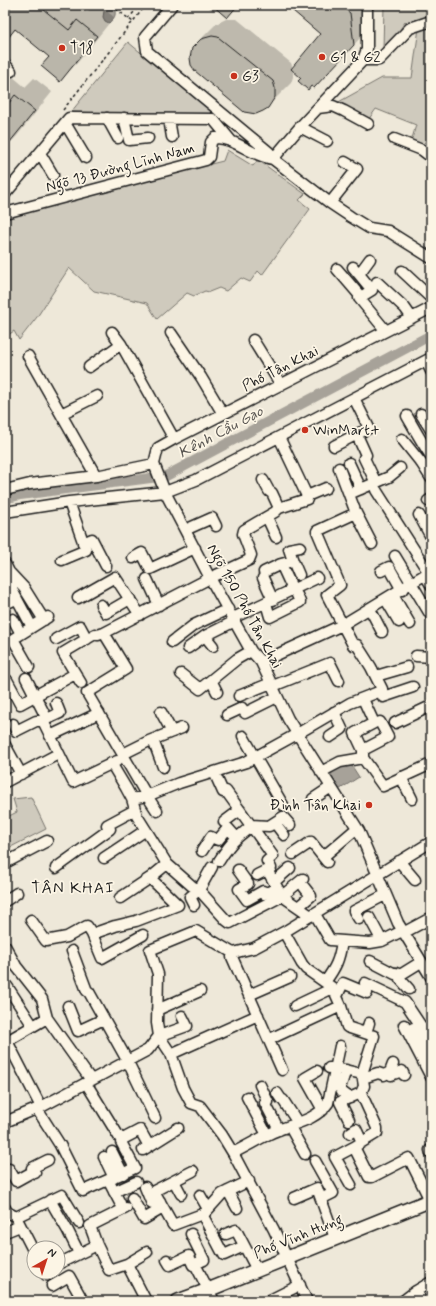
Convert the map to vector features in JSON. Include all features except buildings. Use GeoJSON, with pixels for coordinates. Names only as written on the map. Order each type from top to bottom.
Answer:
{"type":"FeatureCollection","features":[{"type":"Feature","properties":{"kind":"main road","name":"Phố Vĩnh Hưng"},"geometry":{"type":"LineString","coordinates":[[178,1301],[211,1296],[257,1270],[430,1200]]}},
{"type":"Feature","properties":{"kind":"street"},"geometry":{"type":"LineString","coordinates":[[172,5],[145,37],[147,51],[270,152],[273,159],[330,203],[368,228],[388,231],[431,258]]}},
{"type":"Feature","properties":{"kind":"street"},"geometry":{"type":"LineString","coordinates":[[273,159],[300,127],[363,60],[367,49],[367,5]]}},
{"type":"Feature","properties":{"kind":"street"},"geometry":{"type":"LineString","coordinates":[[363,60],[379,60],[410,28],[431,21]]}},
{"type":"Feature","properties":{"kind":"street"},"geometry":{"type":"LineString","coordinates":[[318,108],[333,106],[368,124]]}},
{"type":"Feature","properties":{"kind":"street"},"geometry":{"type":"LineString","coordinates":[[5,194],[69,118],[213,119],[232,142]]}},
{"type":"Feature","properties":{"kind":"street"},"geometry":{"type":"LineString","coordinates":[[107,118],[118,138]]}},
{"type":"Feature","properties":{"kind":"street"},"geometry":{"type":"LineString","coordinates":[[124,118],[129,140],[148,138]]}},
{"type":"Feature","properties":{"kind":"street"},"geometry":{"type":"LineString","coordinates":[[169,119],[172,137]]}},
{"type":"Feature","properties":{"kind":"street"},"geometry":{"type":"LineString","coordinates":[[65,123],[86,158]]}},
{"type":"Feature","properties":{"kind":"street"},"geometry":{"type":"LineString","coordinates":[[300,127],[327,141]]}},
{"type":"Feature","properties":{"kind":"street","name":"Ngõ 13 Đường Lĩnh Nam"},"geometry":{"type":"LineString","coordinates":[[5,214],[206,160],[209,157],[211,142],[215,138],[232,142],[264,158],[273,159]]}},
{"type":"Feature","properties":{"kind":"street"},"geometry":{"type":"LineString","coordinates":[[394,139],[422,150],[431,156]]}},
{"type":"Feature","properties":{"kind":"street"},"geometry":{"type":"LineString","coordinates":[[40,153],[53,175]]}},
{"type":"Feature","properties":{"kind":"street"},"geometry":{"type":"LineString","coordinates":[[330,203],[357,169],[345,162]]}},
{"type":"Feature","properties":{"kind":"street"},"geometry":{"type":"LineString","coordinates":[[361,297],[372,290],[356,271],[370,259]]}},
{"type":"Feature","properties":{"kind":"street"},"geometry":{"type":"LineString","coordinates":[[338,269],[386,331]]}},
{"type":"Feature","properties":{"kind":"street"},"geometry":{"type":"LineString","coordinates":[[402,271],[431,298]]}},
{"type":"Feature","properties":{"kind":"street"},"geometry":{"type":"LineString","coordinates":[[377,282],[405,308],[412,318]]}},
{"type":"Feature","properties":{"kind":"street","name":"Phố Tân Khai"},"geometry":{"type":"LineString","coordinates":[[154,466],[158,448],[431,308]]}},
{"type":"Feature","properties":{"kind":"street"},"geometry":{"type":"LineString","coordinates":[[112,332],[121,344],[174,439]]}},
{"type":"Feature","properties":{"kind":"street"},"geometry":{"type":"LineString","coordinates":[[171,333],[201,377],[223,414]]}},
{"type":"Feature","properties":{"kind":"street"},"geometry":{"type":"LineString","coordinates":[[252,340],[281,385]]}},
{"type":"Feature","properties":{"kind":"street"},"geometry":{"type":"LineString","coordinates":[[89,367],[121,344]]}},
{"type":"Feature","properties":{"kind":"street"},"geometry":{"type":"LineString","coordinates":[[28,356],[96,476]]}},
{"type":"Feature","properties":{"kind":"street"},"geometry":{"type":"LineString","coordinates":[[5,512],[164,489],[196,480],[428,359],[431,371]]}},
{"type":"Feature","properties":{"kind":"street"},"geometry":{"type":"LineString","coordinates":[[61,414],[97,396]]}},
{"type":"Feature","properties":{"kind":"street"},"geometry":{"type":"LineString","coordinates":[[334,446],[369,428],[354,398]]}},
{"type":"Feature","properties":{"kind":"street"},"geometry":{"type":"LineString","coordinates":[[421,414],[431,430]]}},
{"type":"Feature","properties":{"kind":"street"},"geometry":{"type":"LineString","coordinates":[[407,416],[431,456]]}},
{"type":"Feature","properties":{"kind":"street"},"geometry":{"type":"LineString","coordinates":[[357,435],[366,455],[364,458],[376,487],[429,573],[431,585]]}},
{"type":"Feature","properties":{"kind":"street"},"geometry":{"type":"LineString","coordinates":[[280,437],[307,496]]}},
{"type":"Feature","properties":{"kind":"street"},"geometry":{"type":"LineString","coordinates":[[402,439],[430,473]]}},
{"type":"Feature","properties":{"kind":"street"},"geometry":{"type":"LineString","coordinates":[[349,463],[361,488]]}},
{"type":"Feature","properties":{"kind":"street"},"geometry":{"type":"LineString","coordinates":[[5,490],[30,484],[96,476],[154,466],[164,489]]}},
{"type":"Feature","properties":{"kind":"street"},"geometry":{"type":"LineString","coordinates":[[339,468],[356,513],[372,544]]}},
{"type":"Feature","properties":{"kind":"street"},"geometry":{"type":"LineString","coordinates":[[349,494],[361,488],[376,487],[400,468]]}},
{"type":"Feature","properties":{"kind":"street"},"geometry":{"type":"LineString","coordinates":[[263,480],[269,491],[272,493],[279,508]]}},
{"type":"Feature","properties":{"kind":"street"},"geometry":{"type":"LineString","coordinates":[[7,680],[20,704],[78,678],[63,653],[95,634],[98,635],[104,633],[210,578],[249,560],[251,555],[243,532],[244,530],[275,512],[279,508],[305,500],[307,496],[326,488]]}},
{"type":"Feature","properties":{"kind":"street","name":"Ngõ 150 Phố Tân Khai"},"geometry":{"type":"LineString","coordinates":[[164,489],[210,578],[251,651],[261,662],[288,719],[357,828],[378,874],[385,895],[403,932],[431,976]]}},
{"type":"Feature","properties":{"kind":"street"},"geometry":{"type":"LineString","coordinates":[[62,560],[86,550],[69,502]]}},
{"type":"Feature","properties":{"kind":"street"},"geometry":{"type":"LineString","coordinates":[[356,513],[317,531],[340,586],[325,593],[353,645],[357,645],[376,676],[384,697],[413,687]]}},
{"type":"Feature","properties":{"kind":"street"},"geometry":{"type":"LineString","coordinates":[[419,515],[430,533]]}},
{"type":"Feature","properties":{"kind":"street"},"geometry":{"type":"LineString","coordinates":[[267,517],[276,537]]}},
{"type":"Feature","properties":{"kind":"street"},"geometry":{"type":"LineString","coordinates":[[185,530],[212,518],[216,526]]}},
{"type":"Feature","properties":{"kind":"street"},"geometry":{"type":"LineString","coordinates":[[83,543],[92,539],[106,566]]}},
{"type":"Feature","properties":{"kind":"street"},"geometry":{"type":"LineString","coordinates":[[299,575],[289,549],[300,547]]}},
{"type":"Feature","properties":{"kind":"street"},"geometry":{"type":"LineString","coordinates":[[133,558],[142,553],[150,569],[194,548]]}},
{"type":"Feature","properties":{"kind":"street"},"geometry":{"type":"LineString","coordinates":[[395,556],[430,614]]}},
{"type":"Feature","properties":{"kind":"street"},"geometry":{"type":"LineString","coordinates":[[281,564],[300,602],[270,617],[269,601],[264,575],[281,564],[293,561]]}},
{"type":"Feature","properties":{"kind":"street"},"geometry":{"type":"LineString","coordinates":[[382,571],[389,567],[399,622]]}},
{"type":"Feature","properties":{"kind":"street"},"geometry":{"type":"LineString","coordinates":[[7,568],[8,584],[32,627]]}},
{"type":"Feature","properties":{"kind":"street"},"geometry":{"type":"LineString","coordinates":[[7,568],[24,588],[46,619],[13,639],[29,667]]}},
{"type":"Feature","properties":{"kind":"street"},"geometry":{"type":"LineString","coordinates":[[261,662],[342,625],[429,573]]}},
{"type":"Feature","properties":{"kind":"street"},"geometry":{"type":"LineString","coordinates":[[78,598],[115,577],[140,615]]}},
{"type":"Feature","properties":{"kind":"street"},"geometry":{"type":"LineString","coordinates":[[188,648],[205,636],[269,601],[295,592],[317,578]]}},
{"type":"Feature","properties":{"kind":"street"},"geometry":{"type":"LineString","coordinates":[[147,579],[159,605]]}},
{"type":"Feature","properties":{"kind":"street"},"geometry":{"type":"LineString","coordinates":[[394,595],[410,624]]}},
{"type":"Feature","properties":{"kind":"street"},"geometry":{"type":"LineString","coordinates":[[5,604],[16,599]]}},
{"type":"Feature","properties":{"kind":"street"},"geometry":{"type":"LineString","coordinates":[[101,604],[106,613],[130,599]]}},
{"type":"Feature","properties":{"kind":"street"},"geometry":{"type":"LineString","coordinates":[[172,642],[194,625],[228,609]]}},
{"type":"Feature","properties":{"kind":"street"},"geometry":{"type":"LineString","coordinates":[[370,609],[382,632]]}},
{"type":"Feature","properties":{"kind":"street"},"geometry":{"type":"LineString","coordinates":[[13,619],[21,634]]}},
{"type":"Feature","properties":{"kind":"street"},"geometry":{"type":"LineString","coordinates":[[56,639],[80,626],[87,639]]}},
{"type":"Feature","properties":{"kind":"street"},"geometry":{"type":"LineString","coordinates":[[104,633],[126,669],[87,693],[157,811]]}},
{"type":"Feature","properties":{"kind":"street"},"geometry":{"type":"LineString","coordinates":[[205,636],[213,646]]}},
{"type":"Feature","properties":{"kind":"street"},"geometry":{"type":"LineString","coordinates":[[181,674],[200,688],[237,659],[251,651]]}},
{"type":"Feature","properties":{"kind":"street"},"geometry":{"type":"LineString","coordinates":[[416,656],[431,657]]}},
{"type":"Feature","properties":{"kind":"street"},"geometry":{"type":"LineString","coordinates":[[239,696],[330,663],[339,681]]}},
{"type":"Feature","properties":{"kind":"street"},"geometry":{"type":"LineString","coordinates":[[376,676],[407,667]]}},
{"type":"Feature","properties":{"kind":"street"},"geometry":{"type":"LineString","coordinates":[[26,678],[35,696],[58,754],[73,782],[153,740],[182,728]]}},
{"type":"Feature","properties":{"kind":"street"},"geometry":{"type":"LineString","coordinates":[[211,680],[217,692]]}},
{"type":"Feature","properties":{"kind":"street"},"geometry":{"type":"LineString","coordinates":[[132,799],[147,796],[179,783],[246,762],[298,734],[350,703],[381,691]]}},
{"type":"Feature","properties":{"kind":"street"},"geometry":{"type":"LineString","coordinates":[[227,715],[242,708],[245,713],[277,697]]}},
{"type":"Feature","properties":{"kind":"street"},"geometry":{"type":"LineString","coordinates":[[363,699],[374,723],[355,733],[363,754],[383,786],[431,764]]}},
{"type":"Feature","properties":{"kind":"street"},"geometry":{"type":"LineString","coordinates":[[13,724],[16,730],[60,713],[56,703]]}},
{"type":"Feature","properties":{"kind":"street"},"geometry":{"type":"LineString","coordinates":[[395,723],[431,706]]}},
{"type":"Feature","properties":{"kind":"street"},"geometry":{"type":"LineString","coordinates":[[161,712],[172,732]]}},
{"type":"Feature","properties":{"kind":"street"},"geometry":{"type":"LineString","coordinates":[[330,737],[342,729],[334,712]]}},
{"type":"Feature","properties":{"kind":"street"},"geometry":{"type":"LineString","coordinates":[[50,736],[99,713]]}},
{"type":"Feature","properties":{"kind":"street"},"geometry":{"type":"LineString","coordinates":[[321,772],[340,762],[363,754],[388,737],[380,722]]}},
{"type":"Feature","properties":{"kind":"street"},"geometry":{"type":"LineString","coordinates":[[243,736],[283,805]]}},
{"type":"Feature","properties":{"kind":"street"},"geometry":{"type":"LineString","coordinates":[[153,740],[163,767]]}},
{"type":"Feature","properties":{"kind":"street"},"geometry":{"type":"LineString","coordinates":[[5,745],[21,774]]}},
{"type":"Feature","properties":{"kind":"street"},"geometry":{"type":"LineString","coordinates":[[6,779],[21,774],[58,754]]}},
{"type":"Feature","properties":{"kind":"street"},"geometry":{"type":"LineString","coordinates":[[111,763],[132,799],[135,810],[146,830],[167,864],[192,886],[199,890],[230,924],[274,883],[303,883],[311,896],[298,907]]}},
{"type":"Feature","properties":{"kind":"street"},"geometry":{"type":"LineString","coordinates":[[214,772],[223,792],[226,791],[273,856],[266,861],[271,868],[274,883]]}},
{"type":"Feature","properties":{"kind":"street"},"geometry":{"type":"LineString","coordinates":[[401,777],[412,800]]}},
{"type":"Feature","properties":{"kind":"street"},"geometry":{"type":"LineString","coordinates":[[313,799],[331,788]]}},
{"type":"Feature","properties":{"kind":"street"},"geometry":{"type":"LineString","coordinates":[[56,868],[110,829],[107,826],[135,810]]}},
{"type":"Feature","properties":{"kind":"street"},"geometry":{"type":"LineString","coordinates":[[224,822],[240,810]]}},
{"type":"Feature","properties":{"kind":"street"},"geometry":{"type":"LineString","coordinates":[[251,825],[269,826],[284,817],[290,825]]}},
{"type":"Feature","properties":{"kind":"street"},"geometry":{"type":"LineString","coordinates":[[275,823],[284,835]]}},
{"type":"Feature","properties":{"kind":"street"},"geometry":{"type":"LineString","coordinates":[[194,906],[190,897],[199,890],[228,848],[251,825]]}},
{"type":"Feature","properties":{"kind":"street"},"geometry":{"type":"LineString","coordinates":[[202,851],[211,837],[218,840],[228,828],[237,838]]}},
{"type":"Feature","properties":{"kind":"street"},"geometry":{"type":"LineString","coordinates":[[293,854],[311,842],[325,859],[357,828]]}},
{"type":"Feature","properties":{"kind":"street"},"geometry":{"type":"LineString","coordinates":[[104,858],[146,830]]}},
{"type":"Feature","properties":{"kind":"street"},"geometry":{"type":"LineString","coordinates":[[5,863],[48,841]]}},
{"type":"Feature","properties":{"kind":"street"},"geometry":{"type":"LineString","coordinates":[[150,950],[196,931],[233,953],[254,948],[313,915],[399,861],[430,845]]}},
{"type":"Feature","properties":{"kind":"street"},"geometry":{"type":"LineString","coordinates":[[399,861],[415,880]]}},
{"type":"Feature","properties":{"kind":"street"},"geometry":{"type":"LineString","coordinates":[[120,898],[150,878],[167,864]]}},
{"type":"Feature","properties":{"kind":"street"},"geometry":{"type":"LineString","coordinates":[[238,870],[248,884],[239,889],[247,900],[263,891],[264,894],[286,867]]}},
{"type":"Feature","properties":{"kind":"street"},"geometry":{"type":"LineString","coordinates":[[257,875],[274,883],[298,907],[313,915],[330,940],[370,943],[382,941],[431,918]]}},
{"type":"Feature","properties":{"kind":"street"},"geometry":{"type":"LineString","coordinates":[[92,934],[178,905],[150,878]]}},
{"type":"Feature","properties":{"kind":"street"},"geometry":{"type":"LineString","coordinates":[[5,901],[18,893]]}},
{"type":"Feature","properties":{"kind":"street"},"geometry":{"type":"LineString","coordinates":[[382,941],[364,918],[354,911],[385,895]]}},
{"type":"Feature","properties":{"kind":"street"},"geometry":{"type":"LineString","coordinates":[[31,920],[46,941],[67,936],[87,926],[102,958],[143,934]]}},
{"type":"Feature","properties":{"kind":"street"},"geometry":{"type":"LineString","coordinates":[[136,920],[150,950],[158,974],[157,1023],[159,1036],[171,1054],[183,1088],[191,1103],[200,1106],[222,1135],[233,1154],[287,1258],[307,1301]]}},
{"type":"Feature","properties":{"kind":"street"},"geometry":{"type":"LineString","coordinates":[[284,932],[306,969],[338,994],[343,983],[367,993]]}},
{"type":"Feature","properties":{"kind":"street"},"geometry":{"type":"LineString","coordinates":[[342,942],[340,958],[336,967],[331,988],[341,1006],[347,1027],[373,1035]]}},
{"type":"Feature","properties":{"kind":"street"},"geometry":{"type":"LineString","coordinates":[[5,946],[16,966],[42,999],[47,1018],[89,1082],[135,1168],[84,1192],[39,1108],[8,1041],[47,1018]]}},
{"type":"Feature","properties":{"kind":"street"},"geometry":{"type":"LineString","coordinates":[[72,951],[87,991],[127,1060],[155,1118]]}},
{"type":"Feature","properties":{"kind":"street"},"geometry":{"type":"LineString","coordinates":[[233,953],[232,957],[270,1039],[282,1070]]}},
{"type":"Feature","properties":{"kind":"street"},"geometry":{"type":"LineString","coordinates":[[370,961],[394,974],[396,973],[400,975],[421,962]]}},
{"type":"Feature","properties":{"kind":"street"},"geometry":{"type":"LineString","coordinates":[[400,975],[400,979],[409,989]]}},
{"type":"Feature","properties":{"kind":"street"},"geometry":{"type":"LineString","coordinates":[[249,995],[290,977]]}},
{"type":"Feature","properties":{"kind":"street"},"geometry":{"type":"LineString","coordinates":[[365,983],[406,1002],[431,1041]]}},
{"type":"Feature","properties":{"kind":"street"},"geometry":{"type":"LineString","coordinates":[[7,986],[33,1026]]}},
{"type":"Feature","properties":{"kind":"street"},"geometry":{"type":"LineString","coordinates":[[295,1006],[331,988]]}},
{"type":"Feature","properties":{"kind":"street"},"geometry":{"type":"LineString","coordinates":[[157,1010],[200,991]]}},
{"type":"Feature","properties":{"kind":"street"},"geometry":{"type":"LineString","coordinates":[[68,1006],[78,1031],[104,1019]]}},
{"type":"Feature","properties":{"kind":"street"},"geometry":{"type":"LineString","coordinates":[[270,1039],[341,1006]]}},
{"type":"Feature","properties":{"kind":"street"},"geometry":{"type":"LineString","coordinates":[[171,1054],[258,1015]]}},
{"type":"Feature","properties":{"kind":"street"},"geometry":{"type":"LineString","coordinates":[[5,1122],[39,1108],[148,1050],[159,1036],[187,1026],[182,1016]]}},
{"type":"Feature","properties":{"kind":"street"},"geometry":{"type":"LineString","coordinates":[[351,1185],[336,1157],[377,1133],[377,1128],[363,1083],[373,1035],[368,1022]]}},
{"type":"Feature","properties":{"kind":"street"},"geometry":{"type":"LineString","coordinates":[[431,1051],[428,1053],[409,1027],[431,1077]]}},
{"type":"Feature","properties":{"kind":"street"},"geometry":{"type":"LineString","coordinates":[[233,1154],[267,1135],[294,1125],[323,1110],[328,1103],[332,1068],[340,1046]]}},
{"type":"Feature","properties":{"kind":"street"},"geometry":{"type":"LineString","coordinates":[[332,1068],[346,1070],[363,1083],[375,1081]]}},
{"type":"Feature","properties":{"kind":"street"},"geometry":{"type":"LineString","coordinates":[[349,1120],[340,1102],[350,1098],[363,1083],[378,1073],[384,1075],[392,1068],[391,1075],[402,1071],[404,1075]]}},
{"type":"Feature","properties":{"kind":"street"},"geometry":{"type":"LineString","coordinates":[[346,1070],[340,1088],[342,1092],[350,1098]]}},
{"type":"Feature","properties":{"kind":"street"},"geometry":{"type":"LineString","coordinates":[[317,1071],[301,1081],[323,1110]]}},
{"type":"Feature","properties":{"kind":"street"},"geometry":{"type":"LineString","coordinates":[[260,1085],[279,1130]]}},
{"type":"Feature","properties":{"kind":"street"},"geometry":{"type":"LineString","coordinates":[[253,1109],[267,1102],[278,1094],[283,1100],[305,1154]]}},
{"type":"Feature","properties":{"kind":"street"},"geometry":{"type":"LineString","coordinates":[[247,1097],[267,1135]]}},
{"type":"Feature","properties":{"kind":"street"},"geometry":{"type":"LineString","coordinates":[[121,1140],[140,1130],[146,1148],[151,1143],[178,1128]]}},
{"type":"Feature","properties":{"kind":"street"},"geometry":{"type":"LineString","coordinates":[[350,1133],[356,1129],[358,1144],[369,1177],[372,1177],[409,1158],[430,1200]]}},
{"type":"Feature","properties":{"kind":"street"},"geometry":{"type":"LineString","coordinates":[[108,1154],[115,1177],[114,1192],[123,1205],[90,1226],[97,1245],[109,1270],[127,1264],[147,1252]]}},
{"type":"Feature","properties":{"kind":"street"},"geometry":{"type":"LineString","coordinates":[[5,1171],[9,1169],[16,1181],[35,1172],[32,1168],[48,1160]]}},
{"type":"Feature","properties":{"kind":"street"},"geometry":{"type":"LineString","coordinates":[[315,1160],[333,1193],[321,1199]]}},
{"type":"Feature","properties":{"kind":"street"},"geometry":{"type":"LineString","coordinates":[[114,1192],[145,1188],[174,1181],[193,1171]]}},
{"type":"Feature","properties":{"kind":"street"},"geometry":{"type":"LineString","coordinates":[[174,1181],[180,1194]]}},
{"type":"Feature","properties":{"kind":"street"},"geometry":{"type":"LineString","coordinates":[[145,1188],[161,1204],[173,1225],[205,1212],[222,1194],[248,1181]]}},
{"type":"Feature","properties":{"kind":"street"},"geometry":{"type":"LineString","coordinates":[[294,1198],[317,1188],[321,1203],[335,1238]]}},
{"type":"Feature","properties":{"kind":"street"},"geometry":{"type":"LineString","coordinates":[[228,1191],[237,1208]]}},
{"type":"Feature","properties":{"kind":"street"},"geometry":{"type":"LineString","coordinates":[[5,1232],[18,1221],[50,1200],[62,1195],[79,1223]]}},
{"type":"Feature","properties":{"kind":"street"},"geometry":{"type":"LineString","coordinates":[[200,1195],[205,1212],[223,1254],[244,1246]]}},
{"type":"Feature","properties":{"kind":"street"},"geometry":{"type":"LineString","coordinates":[[132,1198],[144,1219],[161,1204]]}},
{"type":"Feature","properties":{"kind":"street"},"geometry":{"type":"LineString","coordinates":[[50,1200],[79,1254]]}},
{"type":"Feature","properties":{"kind":"street"},"geometry":{"type":"LineString","coordinates":[[5,1208],[7,1212],[18,1221],[28,1240]]}},
{"type":"Feature","properties":{"kind":"street"},"geometry":{"type":"LineString","coordinates":[[226,1234],[236,1230],[257,1270]]}},
{"type":"Feature","properties":{"kind":"street"},"geometry":{"type":"LineString","coordinates":[[191,1234],[204,1260],[195,1264]]}},
{"type":"Feature","properties":{"kind":"street"},"geometry":{"type":"LineString","coordinates":[[66,1260],[97,1245]]}},
{"type":"Feature","properties":{"kind":"street"},"geometry":{"type":"LineString","coordinates":[[167,1260],[170,1265],[189,1256],[193,1265],[195,1264],[211,1296]]}},
{"type":"Feature","properties":{"kind":"street"},"geometry":{"type":"LineString","coordinates":[[127,1264],[146,1301]]}},
{"type":"Feature","properties":{"kind":"street"},"geometry":{"type":"LineString","coordinates":[[52,1286],[69,1276],[83,1301]]}},
{"type":"Feature","properties":{"kind":"street"},"geometry":{"type":"LineString","coordinates":[[403,1301],[431,1282]]}},
{"type":"Feature","properties":{"kind":"street"},"geometry":{"type":"LineString","coordinates":[[268,1301],[300,1285]]}},
{"type":"Feature","properties":{"kind":"street"},"geometry":{"type":"LineString","coordinates":[[416,1291],[422,1301]]}},
{"type":"Feature","properties":{"kind":"path"},"geometry":{"type":"LineString","coordinates":[[112,5],[133,22]]}},
{"type":"Feature","properties":{"kind":"path"},"geometry":{"type":"LineString","coordinates":[[128,19],[140,5]]}},
{"type":"Feature","properties":{"kind":"path"},"geometry":{"type":"LineString","coordinates":[[60,113],[146,5]]}},
{"type":"Feature","properties":{"kind":"shaded area"},"geometry":{"type":"Polygon","coordinates":[[[384,5],[431,5],[431,18],[409,25],[405,22],[401,28],[401,31],[383,50],[384,5]]]}},
{"type":"Feature","properties":{"kind":"shaded area"},"geometry":{"type":"Polygon","coordinates":[[[108,9],[115,11],[114,18],[109,23],[105,21],[103,17],[104,11],[108,9]]]}},
{"type":"Feature","properties":{"kind":"shaded area"},"geometry":{"type":"Polygon","coordinates":[[[431,25],[431,138],[420,146],[411,142],[416,125],[376,109],[366,123],[335,104],[382,78],[412,78],[419,28],[431,25]]]}},
{"type":"Feature","properties":{"kind":"shaded area"},"geometry":{"type":"Polygon","coordinates":[[[128,42],[217,116],[71,112],[128,42]]]}},
{"type":"Feature","properties":{"kind":"shaded area"},"geometry":{"type":"Polygon","coordinates":[[[227,150],[253,166],[258,160],[305,194],[299,200],[310,209],[262,275],[258,271],[250,282],[241,278],[226,291],[219,288],[209,292],[205,291],[194,296],[187,293],[157,319],[147,303],[94,291],[69,268],[37,317],[19,340],[14,331],[5,337],[5,215],[223,161],[227,150]]]}},
{"type":"Feature","properties":{"kind":"shaded area"},"geometry":{"type":"Polygon","coordinates":[[[343,765],[352,766],[359,777],[337,791],[330,778],[332,770],[343,765]]]}},
{"type":"Feature","properties":{"kind":"shaded area"},"geometry":{"type":"Polygon","coordinates":[[[31,797],[46,829],[5,850],[5,818],[17,812],[13,799],[31,797]]]}},
{"type":"Feature","properties":{"kind":"waterway","name":"Kênh Cầu Gạo"},"geometry":{"type":"LineString","coordinates":[[5,499],[20,495],[166,476],[431,335]]}},
{"type":"Feature","properties":{"kind":"place","name":"T18"},"geometry":{"type":"Point","coordinates":[62,48]}},
{"type":"Feature","properties":{"kind":"place","name":"G1 & G2"},"geometry":{"type":"Point","coordinates":[322,57]}},
{"type":"Feature","properties":{"kind":"place","name":"G3"},"geometry":{"type":"Point","coordinates":[234,76]}},
{"type":"Feature","properties":{"kind":"place","name":"WinMart+"},"geometry":{"type":"Point","coordinates":[305,430]}},
{"type":"Feature","properties":{"kind":"place","name":"Đình Tân Khai"},"geometry":{"type":"Point","coordinates":[369,805]}},
{"type":"Feature","properties":{"kind":"district","name":"TÂN KHAI"},"geometry":{"type":"Point","coordinates":[73,887]}}]}
